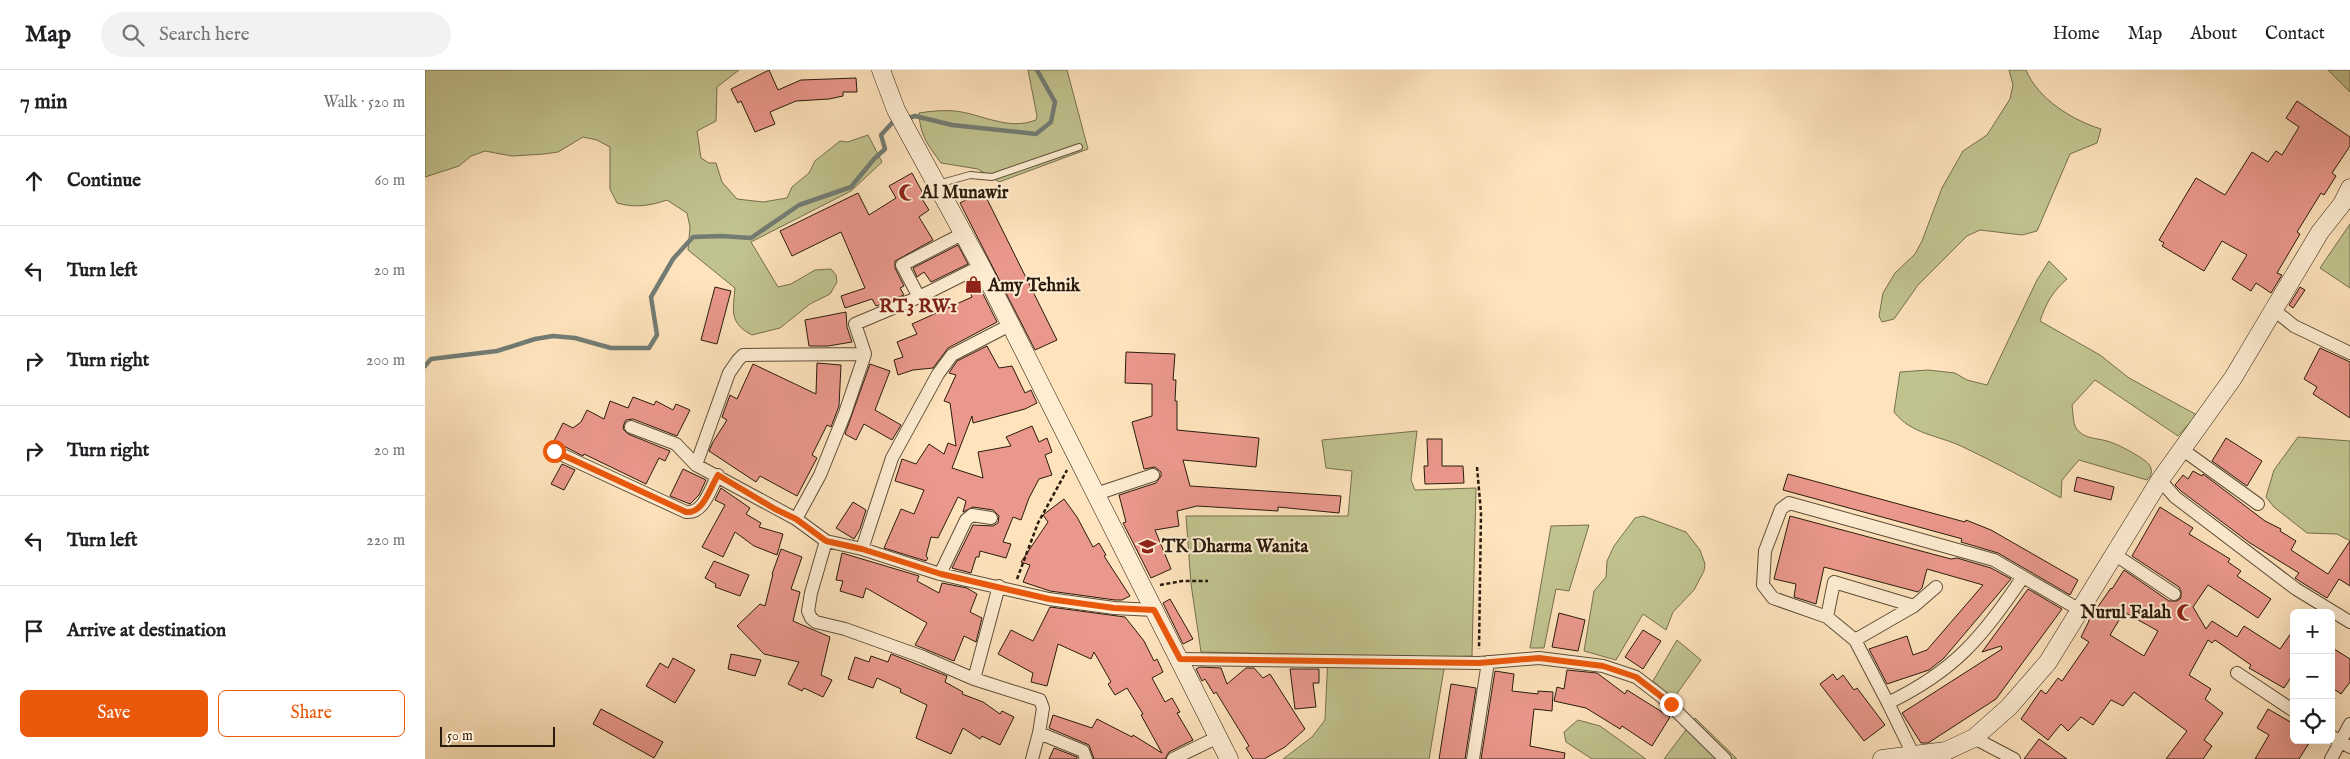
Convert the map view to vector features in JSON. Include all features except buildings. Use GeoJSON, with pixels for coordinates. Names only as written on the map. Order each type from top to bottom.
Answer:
{"type":"FeatureCollection","features":[{"type":"Feature","properties":{"kind":"street"},"geometry":{"type":"LineString","coordinates":[[881,70],[896,110],[981,266],[1229,759]]}},
{"type":"Feature","properties":{"kind":"street"},"geometry":{"type":"LineString","coordinates":[[1882,759],[1945,751],[1974,738],[2009,707],[2048,662],[2160,480],[2233,378],[2273,309],[2350,188]]}},
{"type":"Feature","properties":{"kind":"street"},"geometry":{"type":"LineString","coordinates":[[919,297],[902,265],[964,233]]}},
{"type":"Feature","properties":{"kind":"street"},"geometry":{"type":"LineString","coordinates":[[796,519],[820,475],[845,413],[865,354],[855,324],[919,297],[981,266]]}},
{"type":"Feature","properties":{"kind":"street"},"geometry":{"type":"LineString","coordinates":[[2273,309],[2294,326],[2350,353]]}},
{"type":"Feature","properties":{"kind":"street"},"geometry":{"type":"LineString","coordinates":[[862,549],[892,458],[938,374],[952,355],[1010,326]]}},
{"type":"Feature","properties":{"kind":"street"},"geometry":{"type":"LineString","coordinates":[[697,465],[729,373],[737,360],[743,355],[865,354]]}},
{"type":"Feature","properties":{"kind":"street"},"geometry":{"type":"LineString","coordinates":[[631,427],[676,444],[697,465],[796,519],[826,541],[862,549],[941,574],[1049,599],[1114,608],[1154,610]]}},
{"type":"Feature","properties":{"kind":"street"},"geometry":{"type":"LineString","coordinates":[[2183,450],[2258,504]]}},
{"type":"Feature","properties":{"kind":"street"},"geometry":{"type":"LineString","coordinates":[[554,451],[686,512],[693,513],[699,509],[718,475]]}},
{"type":"Feature","properties":{"kind":"street"},"geometry":{"type":"LineString","coordinates":[[1096,494],[1153,475]]}},
{"type":"Feature","properties":{"kind":"street"},"geometry":{"type":"LineString","coordinates":[[2160,480],[2175,497],[2282,579],[2350,622]]}},
{"type":"Feature","properties":{"kind":"street"},"geometry":{"type":"LineString","coordinates":[[1913,754],[1855,640],[1827,617],[1773,598],[1763,585],[1765,551],[1781,509],[1789,503],[1994,560],[2080,610]]}},
{"type":"Feature","properties":{"kind":"street"},"geometry":{"type":"LineString","coordinates":[[941,574],[965,520],[972,515],[991,518]]}},
{"type":"Feature","properties":{"kind":"street"},"geometry":{"type":"LineString","coordinates":[[826,541],[811,593],[808,611],[811,618],[816,622],[923,657],[974,679],[1040,700],[1043,708],[1032,759]]}},
{"type":"Feature","properties":{"kind":"street"},"geometry":{"type":"LineString","coordinates":[[2115,554],[2175,594]]}},
{"type":"Feature","properties":{"kind":"street"},"geometry":{"type":"LineString","coordinates":[[1888,702],[1933,678],[1962,655],[1990,625],[2023,577]]}},
{"type":"Feature","properties":{"kind":"street"},"geometry":{"type":"LineString","coordinates":[[1827,617],[1834,582],[1913,606]]}},
{"type":"Feature","properties":{"kind":"street"},"geometry":{"type":"LineString","coordinates":[[974,679],[999,586]]}},
{"type":"Feature","properties":{"kind":"street"},"geometry":{"type":"LineString","coordinates":[[1855,640],[1913,606],[1936,587]]}},
{"type":"Feature","properties":{"kind":"street"},"geometry":{"type":"LineString","coordinates":[[1180,659],[1483,663],[1539,658],[1603,666],[1636,677],[1671,704],[1725,759]]}},
{"type":"Feature","properties":{"kind":"street"},"geometry":{"type":"LineString","coordinates":[[1473,759],[1483,663]]}},
{"type":"Feature","properties":{"kind":"street"},"geometry":{"type":"LineString","coordinates":[[2237,673],[2290,708]]}},
{"type":"Feature","properties":{"kind":"street"},"geometry":{"type":"LineString","coordinates":[[2331,759],[2350,724]]}},
{"type":"Feature","properties":{"kind":"street"},"geometry":{"type":"LineString","coordinates":[[1039,733],[1083,751],[1086,759]]}},
{"type":"Feature","properties":{"kind":"street"},"geometry":{"type":"LineString","coordinates":[[1173,759],[1218,737]]}},
{"type":"Feature","properties":{"kind":"street"},"geometry":{"type":"LineString","coordinates":[[1974,738],[2014,759]]}},
{"type":"Feature","properties":{"kind":"lane"},"geometry":{"type":"LineString","coordinates":[[937,184],[970,175],[992,177],[1079,147]]}},
{"type":"Feature","properties":{"kind":"path"},"geometry":{"type":"LineString","coordinates":[[1014,590],[1038,523],[1056,487],[1076,455]]}},
{"type":"Feature","properties":{"kind":"path"},"geometry":{"type":"LineString","coordinates":[[1477,467],[1481,513],[1483,663]]}},
{"type":"Feature","properties":{"kind":"path"},"geometry":{"type":"LineString","coordinates":[[1145,592],[1159,585],[1175,582],[1208,581]]}},
{"type":"Feature","properties":{"kind":"green space"},"geometry":{"type":"Polygon","coordinates":[[[425,70],[739,70],[717,87],[716,121],[697,131],[701,158],[709,163],[716,163],[722,182],[737,199],[763,202],[787,198],[792,187],[809,173],[815,161],[840,141],[848,142],[868,135],[882,162],[851,191],[751,242],[778,287],[791,284],[815,270],[831,269],[836,275],[837,282],[830,294],[810,304],[780,328],[752,335],[739,326],[734,316],[735,288],[688,250],[690,227],[687,213],[667,200],[642,206],[617,203],[610,189],[610,147],[597,140],[583,137],[558,152],[544,154],[512,156],[485,151],[471,156],[459,166],[425,177],[425,70]]]}},
{"type":"Feature","properties":{"kind":"green space"},"geometry":{"type":"Polygon","coordinates":[[[1028,70],[1067,70],[1088,149],[999,182],[978,169],[941,163],[923,134],[919,113],[955,111],[1015,124],[1036,120],[1037,116],[1028,70]]]}},
{"type":"Feature","properties":{"kind":"green space"},"geometry":{"type":"Polygon","coordinates":[[[2009,70],[2026,70],[2039,90],[2057,107],[2079,120],[2101,129],[2097,143],[2070,154],[2037,231],[2022,235],[1980,230],[1967,236],[1918,285],[1894,319],[1882,322],[1879,316],[1883,293],[1895,273],[1915,254],[1922,241],[1942,188],[1963,151],[1987,135],[2010,99],[2013,85],[2009,70]]]}},
{"type":"Feature","properties":{"kind":"green space"},"geometry":{"type":"Polygon","coordinates":[[[2328,70],[2350,70],[2350,92],[2328,70]]]}},
{"type":"Feature","properties":{"kind":"green space"},"geometry":{"type":"Polygon","coordinates":[[[2350,224],[2350,288],[2320,268],[2350,224]]]}},
{"type":"Feature","properties":{"kind":"green space"},"geometry":{"type":"Polygon","coordinates":[[[2049,261],[2067,279],[2051,298],[2040,321],[2100,355],[2129,378],[2197,415],[2178,436],[2095,380],[2072,405],[2074,423],[2079,432],[2086,436],[2117,445],[2143,459],[2148,463],[2151,470],[2147,480],[2079,460],[2062,480],[2061,498],[1961,446],[1916,430],[1894,412],[1900,372],[1928,370],[1955,373],[1967,380],[1987,385],[2037,280],[2049,261]]]}},
{"type":"Feature","properties":{"kind":"green space"},"geometry":{"type":"Polygon","coordinates":[[[1417,431],[1411,480],[1415,490],[1476,488],[1472,656],[1446,657],[1429,759],[1283,759],[1312,737],[1325,720],[1328,655],[1201,652],[1191,584],[1186,516],[1348,516],[1352,471],[1326,468],[1322,440],[1417,431]]]}},
{"type":"Feature","properties":{"kind":"green space"},"geometry":{"type":"Polygon","coordinates":[[[2298,437],[2350,441],[2350,541],[2337,534],[2307,533],[2274,507],[2266,497],[2274,470],[2298,437]]]}},
{"type":"Feature","properties":{"kind":"green space"},"geometry":{"type":"Polygon","coordinates":[[[1643,516],[1686,532],[1700,550],[1705,564],[1704,571],[1694,590],[1673,612],[1666,630],[1643,614],[1616,660],[1584,651],[1594,591],[1606,577],[1607,561],[1614,546],[1635,518],[1643,516]]]}},
{"type":"Feature","properties":{"kind":"green space"},"geometry":{"type":"Polygon","coordinates":[[[1589,525],[1569,591],[1556,589],[1544,648],[1530,648],[1551,526],[1589,525]]]}},
{"type":"Feature","properties":{"kind":"green space"},"geometry":{"type":"Polygon","coordinates":[[[1677,640],[1701,660],[1673,699],[1653,681],[1677,640]]]}},
{"type":"Feature","properties":{"kind":"green space"},"geometry":{"type":"Polygon","coordinates":[[[1695,718],[1737,759],[1664,759],[1695,718]]]}},
{"type":"Feature","properties":{"kind":"green space"},"geometry":{"type":"Polygon","coordinates":[[[1578,720],[1600,726],[1646,759],[1592,759],[1566,742],[1564,732],[1578,720]]]}},
{"type":"Feature","properties":{"kind":"waterway"},"geometry":{"type":"LineString","coordinates":[[905,119],[915,116],[952,125],[1036,134],[1051,122],[1055,102],[1037,70]]}},
{"type":"Feature","properties":{"kind":"waterway"},"geometry":{"type":"LineString","coordinates":[[425,366],[431,359],[497,351],[535,339],[553,336],[575,338],[611,348],[649,348],[657,335],[651,297],[673,259],[693,237],[751,238],[799,205],[851,187],[874,159],[885,149],[881,135],[892,123],[897,121]]}},
{"type":"Feature","properties":{"kind":"place","name":"Al Munawir"},"geometry":{"type":"Point","coordinates":[907,192]}},
{"type":"Feature","properties":{"kind":"place","name":"Amy Tehnik"},"geometry":{"type":"Point","coordinates":[974,285]}},
{"type":"Feature","properties":{"kind":"place","name":"TK Dharma Wanita"},"geometry":{"type":"Point","coordinates":[1148,546]}},
{"type":"Feature","properties":{"kind":"place","name":"Nurul Falah"},"geometry":{"type":"Point","coordinates":[2185,612]}},
{"type":"Feature","properties":{"kind":"district","name":"RT3 RW1"},"geometry":{"type":"Point","coordinates":[918,305]}},
{"type":"Feature","properties":{"kind":"route"},"geometry":{"type":"LineString","coordinates":[[554,451],[686,512],[693,513],[699,509],[718,475],[775,509],[796,519],[826,541],[862,549],[941,574],[1049,599],[1114,608],[1154,610],[1180,659],[1479,663],[1539,658],[1603,666],[1636,677],[1671,704]]}}]}
